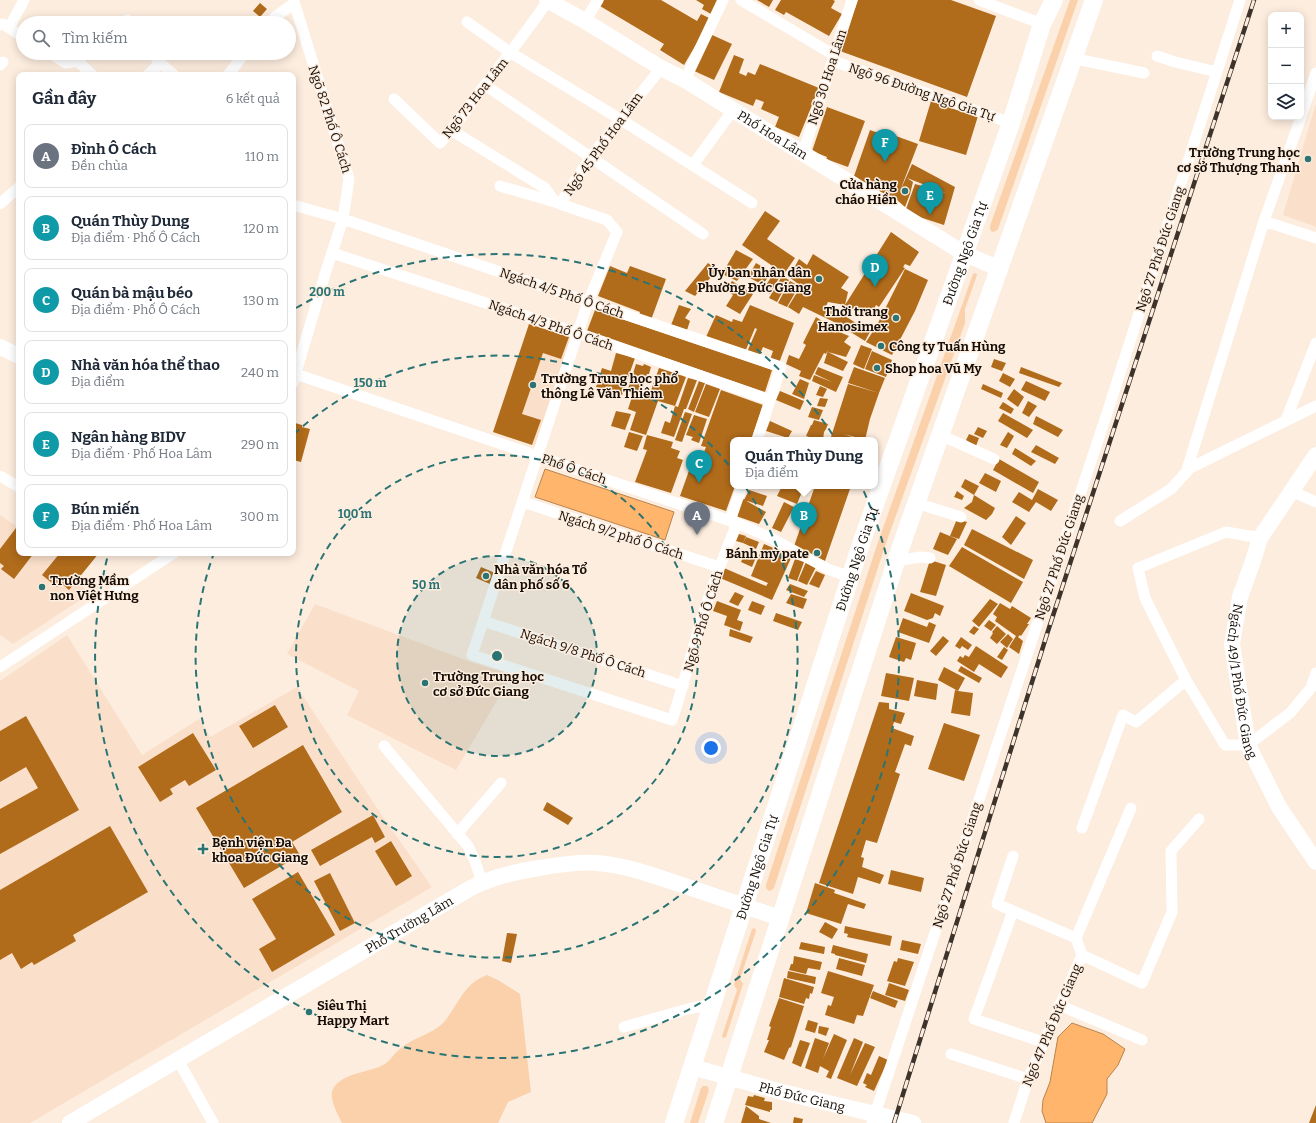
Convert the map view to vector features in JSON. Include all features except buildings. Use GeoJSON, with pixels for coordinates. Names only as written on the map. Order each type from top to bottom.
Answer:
{"type":"FeatureCollection","features":[{"type":"Feature","properties":{"kind":"main road","name":"Đường Ngô Gia Tự"},"geometry":{"type":"LineString","coordinates":[[674,1123],[851,577],[1011,122],[1042,24],[1054,0]]}},
{"type":"Feature","properties":{"kind":"main road"},"geometry":{"type":"LineString","coordinates":[[714,1123],[896,561],[1094,0]]}},
{"type":"Feature","properties":{"kind":"street"},"geometry":{"type":"LineString","coordinates":[[16,33],[5,27],[24,0]]}},
{"type":"Feature","properties":{"kind":"street","name":"Phố Hoa Lâm"},"geometry":{"type":"LineString","coordinates":[[547,0],[585,21],[661,68],[685,80],[965,254],[1000,269]]}},
{"type":"Feature","properties":{"kind":"street","name":"Ngõ 73 Hoa Lâm"},"geometry":{"type":"LineString","coordinates":[[394,99],[440,142],[452,130],[511,53],[547,0]]}},
{"type":"Feature","properties":{"kind":"street"},"geometry":{"type":"LineString","coordinates":[[585,21],[598,0]]}},
{"type":"Feature","properties":{"kind":"street"},"geometry":{"type":"LineString","coordinates":[[685,80],[723,0]]}},
{"type":"Feature","properties":{"kind":"street","name":"Ngõ 96 Đường Ngô Gia Tự"},"geometry":{"type":"LineString","coordinates":[[741,0],[834,58],[1011,122]]}},
{"type":"Feature","properties":{"kind":"street","name":"Ngõ 30 Hoa Lâm"},"geometry":{"type":"LineString","coordinates":[[803,153],[852,0]]}},
{"type":"Feature","properties":{"kind":"street"},"geometry":{"type":"LineString","coordinates":[[979,0],[1042,24]]}},
{"type":"Feature","properties":{"kind":"street","name":"Ngõ 27 Phố Đức Giang"},"geometry":{"type":"LineString","coordinates":[[874,1118],[1109,406],[1240,0]]}},
{"type":"Feature","properties":{"kind":"street"},"geometry":{"type":"LineString","coordinates":[[277,16],[292,6],[294,1]]}},
{"type":"Feature","properties":{"kind":"street","name":"Ngõ 82 Phố Ô Cách"},"geometry":{"type":"LineString","coordinates":[[294,1],[349,179],[343,220],[296,370]]}},
{"type":"Feature","properties":{"kind":"street"},"geometry":{"type":"LineString","coordinates":[[467,22],[511,53],[620,119],[752,203]]}},
{"type":"Feature","properties":{"kind":"street"},"geometry":{"type":"LineString","coordinates":[[1157,56],[1217,72]]}},
{"type":"Feature","properties":{"kind":"street"},"geometry":{"type":"LineString","coordinates":[[1073,59],[1144,73]]}},
{"type":"Feature","properties":{"kind":"street"},"geometry":{"type":"LineString","coordinates":[[61,60],[66,63],[78,61],[89,72]]}},
{"type":"Feature","properties":{"kind":"street"},"geometry":{"type":"LineString","coordinates":[[158,60],[170,72]]}},
{"type":"Feature","properties":{"kind":"street"},"geometry":{"type":"LineString","coordinates":[[230,72],[240,60]]}},
{"type":"Feature","properties":{"kind":"street"},"geometry":{"type":"LineString","coordinates":[[151,72],[160,63]]}},
{"type":"Feature","properties":{"kind":"street","name":"Ngõ 45 Phố Hoa Lâm"},"geometry":{"type":"LineString","coordinates":[[588,302],[617,232],[608,220],[557,203],[620,119],[661,68]]}},
{"type":"Feature","properties":{"kind":"street"},"geometry":{"type":"LineString","coordinates":[[1304,107],[1316,73]]}},
{"type":"Feature","properties":{"kind":"street"},"geometry":{"type":"LineString","coordinates":[[485,85],[703,234]]}},
{"type":"Feature","properties":{"kind":"street"},"geometry":{"type":"LineString","coordinates":[[693,165],[733,110]]}},
{"type":"Feature","properties":{"kind":"street"},"geometry":{"type":"LineString","coordinates":[[1186,472],[1264,221],[1300,120]]}},
{"type":"Feature","properties":{"kind":"street"},"geometry":{"type":"LineString","coordinates":[[452,130],[545,188],[557,203]]}},
{"type":"Feature","properties":{"kind":"street"},"geometry":{"type":"LineString","coordinates":[[500,186],[557,203]]}},
{"type":"Feature","properties":{"kind":"street"},"geometry":{"type":"LineString","coordinates":[[0,204],[16,190]]}},
{"type":"Feature","properties":{"kind":"street","name":"Ngách 4/5 Phố Ô Cách"},"geometry":{"type":"LineString","coordinates":[[296,206],[343,220],[781,367],[770,400]]}},
{"type":"Feature","properties":{"kind":"street"},"geometry":{"type":"LineString","coordinates":[[1264,221],[1316,238]]}},
{"type":"Feature","properties":{"kind":"street","name":"Ngách 4/3 Phố Ô Cách"},"geometry":{"type":"LineString","coordinates":[[332,253],[578,333],[770,400]]}},
{"type":"Feature","properties":{"kind":"street"},"geometry":{"type":"LineString","coordinates":[[483,621],[588,302]]}},
{"type":"Feature","properties":{"kind":"street"},"geometry":{"type":"LineString","coordinates":[[1286,420],[1316,343]]}},
{"type":"Feature","properties":{"kind":"street"},"geometry":{"type":"LineString","coordinates":[[0,347],[16,355]]}},
{"type":"Feature","properties":{"kind":"street","name":"Phố Ô Cách"},"geometry":{"type":"LineString","coordinates":[[296,377],[734,522],[771,538],[830,570],[851,577]]}},
{"type":"Feature","properties":{"kind":"street"},"geometry":{"type":"LineString","coordinates":[[758,437],[770,400]]}},
{"type":"Feature","properties":{"kind":"street"},"geometry":{"type":"LineString","coordinates":[[1120,521],[1171,489],[1190,468],[1316,406]]}},
{"type":"Feature","properties":{"kind":"street"},"geometry":{"type":"LineString","coordinates":[[940,436],[994,458]]}},
{"type":"Feature","properties":{"kind":"street","name":"Ngách 49/1 Phố Đức Giang"},"geometry":{"type":"LineString","coordinates":[[1316,455],[1260,538],[1240,597],[1232,644],[1248,745],[1279,807],[1316,862]]}},
{"type":"Feature","properties":{"kind":"street"},"geometry":{"type":"LineString","coordinates":[[0,476],[16,485]]}},
{"type":"Feature","properties":{"kind":"street","name":"Ngõ 9 Phố Ô Cách"},"geometry":{"type":"LineString","coordinates":[[483,621],[472,655],[672,720],[703,614],[734,522],[741,489]]}},
{"type":"Feature","properties":{"kind":"street"},"geometry":{"type":"LineString","coordinates":[[1291,491],[1316,502]]}},
{"type":"Feature","properties":{"kind":"street","name":"Ngách 9/2 phố Ô Cách"},"geometry":{"type":"LineString","coordinates":[[522,502],[719,567]]}},
{"type":"Feature","properties":{"kind":"street"},"geometry":{"type":"LineString","coordinates":[[916,503],[961,517]]}},
{"type":"Feature","properties":{"kind":"street"},"geometry":{"type":"LineString","coordinates":[[1260,538],[1226,532],[1138,568],[1145,598],[1186,680],[1225,745],[1248,745],[1290,713],[1311,688],[1316,673]]}},
{"type":"Feature","properties":{"kind":"street"},"geometry":{"type":"LineString","coordinates":[[0,667],[169,556]]}},
{"type":"Feature","properties":{"kind":"street"},"geometry":{"type":"LineString","coordinates":[[896,561],[920,557],[930,558]]}},
{"type":"Feature","properties":{"kind":"street","name":"Ngách 9/8 Phố Ô Cách"},"geometry":{"type":"LineString","coordinates":[[483,621],[683,686]]}},
{"type":"Feature","properties":{"kind":"street"},"geometry":{"type":"LineString","coordinates":[[1082,828],[1123,714],[1136,722],[1186,680]]}},
{"type":"Feature","properties":{"kind":"street"},"geometry":{"type":"LineString","coordinates":[[384,746],[468,846],[482,882]]}},
{"type":"Feature","properties":{"kind":"street"},"geometry":{"type":"LineString","coordinates":[[457,834],[501,783]]}},
{"type":"Feature","properties":{"kind":"street"},"geometry":{"type":"LineString","coordinates":[[1082,955],[1076,938],[1131,808]]}},
{"type":"Feature","properties":{"kind":"street","name":"Ngõ 47 Phố Đức Giang"},"geometry":{"type":"LineString","coordinates":[[1014,1123],[1028,1079],[1082,955],[1142,982],[1172,912],[1171,851],[1199,819]]}},
{"type":"Feature","properties":{"kind":"street"},"geometry":{"type":"LineString","coordinates":[[1013,856],[997,904],[1076,938]]}},
{"type":"Feature","properties":{"kind":"street","name":"Phố Trường Lâm"},"geometry":{"type":"LineString","coordinates":[[70,1123],[482,882],[496,877],[566,865],[594,863],[616,865],[780,918]]}},
{"type":"Feature","properties":{"kind":"street"},"geometry":{"type":"LineString","coordinates":[[1013,911],[974,1019],[1043,1042]]}},
{"type":"Feature","properties":{"kind":"street"},"geometry":{"type":"LineString","coordinates":[[624,1027],[688,1009],[712,1004]]}},
{"type":"Feature","properties":{"kind":"street"},"geometry":{"type":"LineString","coordinates":[[1059,1005],[1142,1040]]}},
{"type":"Feature","properties":{"kind":"street"},"geometry":{"type":"LineString","coordinates":[[951,1054],[1028,1079]]}},
{"type":"Feature","properties":{"kind":"street"},"geometry":{"type":"LineString","coordinates":[[178,1060],[213,1123]]}},
{"type":"Feature","properties":{"kind":"street","name":"Phố Đức Giang"},"geometry":{"type":"LineString","coordinates":[[692,1067],[874,1118],[913,1123]]}},
{"type":"Feature","properties":{"kind":"shaded area"},"geometry":{"type":"Polygon","coordinates":[[[1070,0],[1078,0],[998,229],[992,232],[990,226],[1070,0]]]}},
{"type":"Feature","properties":{"kind":"shaded area","name":"Trường Trung học cơ sở Thượng Thanh"},"geometry":{"type":"Polygon","coordinates":[[[1316,103],[1316,227],[1283,215],[1316,103]]]}},
{"type":"Feature","properties":{"kind":"shaded area"},"geometry":{"type":"Polygon","coordinates":[[[976,273],[977,275],[965,309],[965,323],[885,546],[774,888],[769,891],[766,888],[766,885],[877,545],[973,274],[976,273]]]}},
{"type":"Feature","properties":{"kind":"shaded area","name":"Trường Trung học phổ thông Lê Văn Thiêm"},"geometry":{"type":"Polygon","coordinates":[[[529,324],[572,338],[536,446],[493,432],[529,324]]]}},
{"type":"Feature","properties":{"kind":"shaded area"},"geometry":{"type":"Polygon","coordinates":[[[545,469],[674,512],[665,540],[535,497],[545,469]]]}},
{"type":"Feature","properties":{"kind":"shaded area","name":"Trường Mầm non Việt Hưng"},"geometry":{"type":"Polygon","coordinates":[[[0,515],[16,526],[16,556],[97,556],[79,578],[88,595],[13,644],[0,635],[0,515]]]}},
{"type":"Feature","properties":{"kind":"shaded area","name":"Trường Trung học cơ sở Đức Giang"},"geometry":{"type":"Polygon","coordinates":[[[315,604],[471,662],[512,675],[456,770],[347,715],[359,691],[287,654],[315,604]]]}},
{"type":"Feature","properties":{"kind":"shaded area","name":"Bệnh viện Đa khoa Đức Giang"},"geometry":{"type":"Polygon","coordinates":[[[67,635],[142,755],[199,719],[210,737],[297,687],[379,811],[432,887],[30,1123],[0,1123],[0,681],[67,635]]]}},
{"type":"Feature","properties":{"kind":"shaded area"},"geometry":{"type":"Polygon","coordinates":[[[755,928],[756,931],[740,979],[743,984],[726,1037],[723,1038],[722,1036],[737,990],[734,985],[752,929],[755,928]]]}},
{"type":"Feature","properties":{"kind":"shaded area"},"geometry":{"type":"Polygon","coordinates":[[[487,975],[520,994],[531,1092],[508,1102],[498,1123],[342,1123],[334,1106],[332,1097],[333,1089],[337,1083],[349,1076],[385,1064],[405,1045],[434,1030],[444,1022],[467,989],[479,979],[487,975]]]}},
{"type":"Feature","properties":{"kind":"shaded area"},"geometry":{"type":"Polygon","coordinates":[[[1072,1023],[1103,1034],[1125,1049],[1118,1065],[1107,1079],[1107,1094],[1092,1123],[1046,1123],[1042,1111],[1043,1100],[1050,1082],[1058,1037],[1072,1023]]]}},
{"type":"Feature","properties":{"kind":"shaded area"},"geometry":{"type":"Polygon","coordinates":[[[703,1086],[707,1086],[709,1090],[698,1123],[690,1123],[701,1088],[703,1086]]]}},
{"type":"Feature","properties":{"kind":"railway"},"geometry":{"type":"LineString","coordinates":[[894,1123],[1048,631],[1254,0]]}},
{"type":"Feature","properties":{"kind":"place","name":"Trường Trung học cơ sở Thượng Thanh"},"geometry":{"type":"Point","coordinates":[1308,159]}},
{"type":"Feature","properties":{"kind":"place","name":"Bún miến"},"geometry":{"type":"Point","coordinates":[885,162]}},
{"type":"Feature","properties":{"kind":"place","name":"Cửa hàng cháo Hiền"},"geometry":{"type":"Point","coordinates":[905,191]}},
{"type":"Feature","properties":{"kind":"place","name":"Ngân hàng BIDV"},"geometry":{"type":"Point","coordinates":[930,215]}},
{"type":"Feature","properties":{"kind":"place","name":"Ủy ban nhân dân Phường Đức Giang"},"geometry":{"type":"Point","coordinates":[819,279]}},
{"type":"Feature","properties":{"kind":"place","name":"Nhà văn hóa thể thao"},"geometry":{"type":"Point","coordinates":[875,287]}},
{"type":"Feature","properties":{"kind":"place","name":"Thời trang Hanosimex"},"geometry":{"type":"Point","coordinates":[896,318]}},
{"type":"Feature","properties":{"kind":"place","name":"Công ty Tuấn Hùng"},"geometry":{"type":"Point","coordinates":[881,346]}},
{"type":"Feature","properties":{"kind":"place","name":"Shop hoa Vũ My"},"geometry":{"type":"Point","coordinates":[877,368]}},
{"type":"Feature","properties":{"kind":"place","name":"Trường Trung học phổ thông Lê Văn Thiêm"},"geometry":{"type":"Point","coordinates":[533,385]}},
{"type":"Feature","properties":{"kind":"place","name":"Quán bà mậu béo"},"geometry":{"type":"Point","coordinates":[699,483]}},
{"type":"Feature","properties":{"kind":"place","name":"Đình Ô Cách"},"geometry":{"type":"Point","coordinates":[697,535]}},
{"type":"Feature","properties":{"kind":"place","name":"Quán Thùy Dung"},"geometry":{"type":"Point","coordinates":[804,535]}},
{"type":"Feature","properties":{"kind":"place","name":"Bánh mỳ pate"},"geometry":{"type":"Point","coordinates":[817,553]}},
{"type":"Feature","properties":{"kind":"place","name":"Nhà văn hóa Tổ dân phố số 6"},"geometry":{"type":"Point","coordinates":[486,576]}},
{"type":"Feature","properties":{"kind":"place","name":"Trường Mầm non Việt Hưng"},"geometry":{"type":"Point","coordinates":[42,587]}},
{"type":"Feature","properties":{"kind":"place","name":"Trường Trung học cơ sở Đức Giang"},"geometry":{"type":"Point","coordinates":[425,683]}},
{"type":"Feature","properties":{"kind":"place","name":"Bệnh viện Đa khoa Đức Giang"},"geometry":{"type":"Point","coordinates":[203,849]}},
{"type":"Feature","properties":{"kind":"place","name":"Siêu Thị Happy Mart"},"geometry":{"type":"Point","coordinates":[309,1012]}}]}
